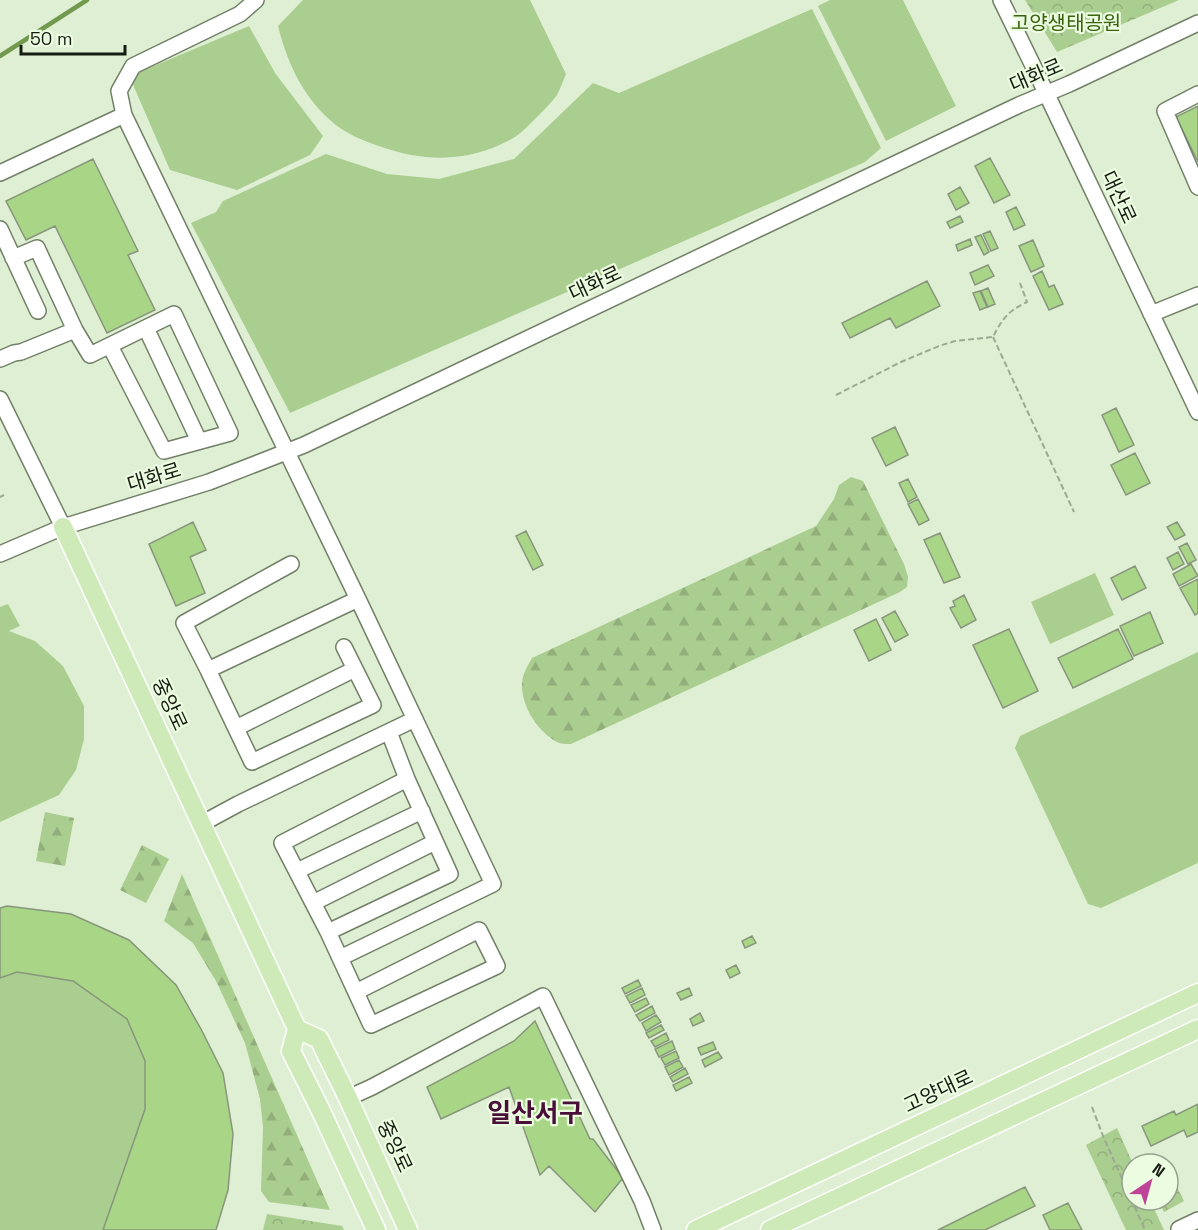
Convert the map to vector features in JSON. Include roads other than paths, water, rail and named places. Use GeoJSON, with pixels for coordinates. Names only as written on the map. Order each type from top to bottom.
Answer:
{"type":"FeatureCollection","features":[{"type":"Feature","properties":{"kind":"main road","name":"중앙로"},"geometry":{"type":"LineString","coordinates":[[63,527],[297,1029],[319,1039],[408,1230]]}},
{"type":"Feature","properties":{"kind":"main road","name":"고양대로"},"geometry":{"type":"LineString","coordinates":[[696,1230],[1198,993]]}},
{"type":"Feature","properties":{"kind":"main road"},"geometry":{"type":"LineString","coordinates":[[297,1029],[291,1051],[321,1111],[373,1228]]}},
{"type":"Feature","properties":{"kind":"main road"},"geometry":{"type":"LineString","coordinates":[[770,1230],[1198,1029]]}},
{"type":"Feature","properties":{"kind":"street"},"geometry":{"type":"LineString","coordinates":[[256,0],[240,14],[133,66],[119,91],[124,115],[358,599],[493,885],[340,958]]}},
{"type":"Feature","properties":{"kind":"street","name":"대산로"},"geometry":{"type":"LineString","coordinates":[[1001,0],[1198,412]]}},
{"type":"Feature","properties":{"kind":"street","name":"대화로"},"geometry":{"type":"LineString","coordinates":[[0,554],[63,527],[208,482],[286,452],[1019,105],[1198,23]]}},
{"type":"Feature","properties":{"kind":"street"},"geometry":{"type":"LineString","coordinates":[[1198,94],[1164,111],[1198,187]]}},
{"type":"Feature","properties":{"kind":"street"},"geometry":{"type":"LineString","coordinates":[[0,173],[124,115]]}},
{"type":"Feature","properties":{"kind":"street"},"geometry":{"type":"LineString","coordinates":[[0,229],[38,311]]}},
{"type":"Feature","properties":{"kind":"street"},"geometry":{"type":"LineString","coordinates":[[13,258],[37,248],[75,330],[90,355],[110,345],[146,328],[174,314],[230,433],[164,451],[110,345]]}},
{"type":"Feature","properties":{"kind":"street"},"geometry":{"type":"LineString","coordinates":[[1151,314],[1198,295]]}},
{"type":"Feature","properties":{"kind":"street"},"geometry":{"type":"LineString","coordinates":[[146,328],[199,441]]}},
{"type":"Feature","properties":{"kind":"street"},"geometry":{"type":"LineString","coordinates":[[0,359],[75,330]]}},
{"type":"Feature","properties":{"kind":"street","name":"중앙로"},"geometry":{"type":"LineString","coordinates":[[0,399],[63,527]]}},
{"type":"Feature","properties":{"kind":"street"},"geometry":{"type":"LineString","coordinates":[[291,564],[184,623],[252,762],[373,705],[344,647]]}},
{"type":"Feature","properties":{"kind":"street"},"geometry":{"type":"LineString","coordinates":[[208,670],[358,599]]}},
{"type":"Feature","properties":{"kind":"street"},"geometry":{"type":"LineString","coordinates":[[236,728],[355,669]]}},
{"type":"Feature","properties":{"kind":"street"},"geometry":{"type":"LineString","coordinates":[[201,824],[415,719]]}},
{"type":"Feature","properties":{"kind":"street"},"geometry":{"type":"LineString","coordinates":[[328,932],[450,874],[407,779],[389,732]]}},
{"type":"Feature","properties":{"kind":"street"},"geometry":{"type":"LineString","coordinates":[[356,992],[479,930],[497,966],[371,1025],[328,932],[282,843],[407,779]]}},
{"type":"Feature","properties":{"kind":"street"},"geometry":{"type":"LineString","coordinates":[[297,872],[422,811]]}},
{"type":"Feature","properties":{"kind":"street"},"geometry":{"type":"LineString","coordinates":[[313,903],[435,842]]}},
{"type":"Feature","properties":{"kind":"street"},"geometry":{"type":"LineString","coordinates":[[348,1098],[543,996],[642,1201],[653,1230]]}},
{"type":"Feature","properties":{"kind":"street"},"geometry":{"type":"LineString","coordinates":[[1179,1229],[1198,1220]]}},
{"type":"Feature","properties":{"kind":"waterway"},"geometry":{"type":"LineString","coordinates":[[0,56],[87,0]]}},
{"type":"Feature","properties":{"kind":"district","name":"일산서구"},"geometry":{"type":"Point","coordinates":[535,1113]}},
{"type":"Feature","properties":{"kind":"park label","name":"고양생태공원"},"geometry":{"type":"Point","coordinates":[1066,23]}}]}
